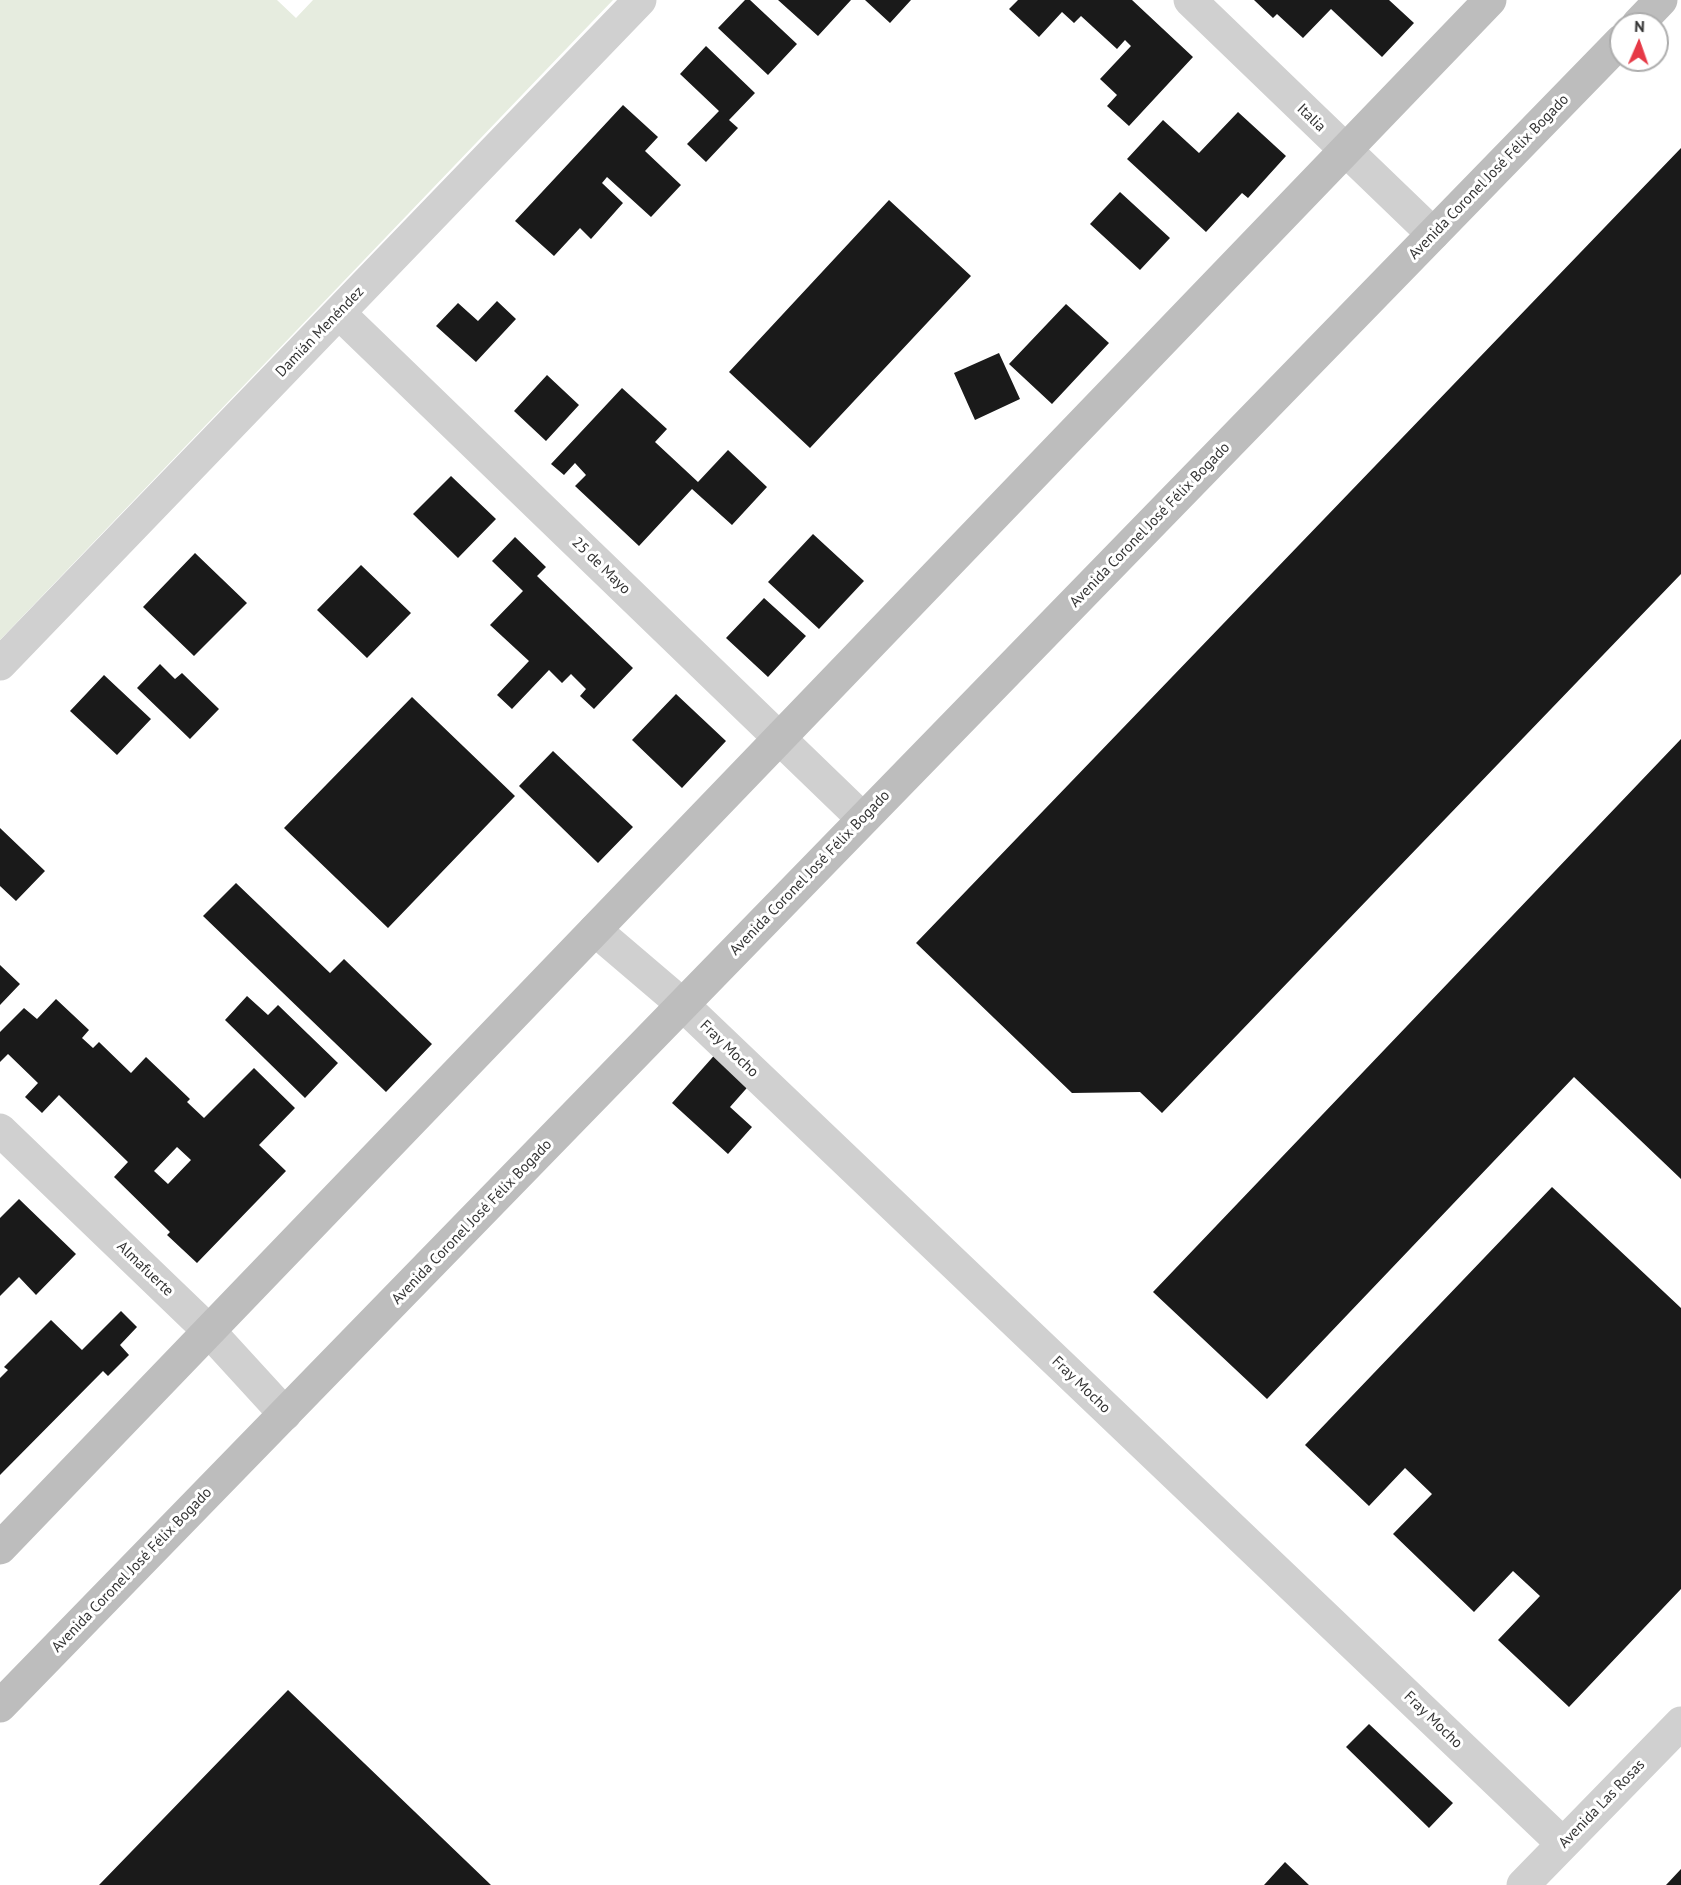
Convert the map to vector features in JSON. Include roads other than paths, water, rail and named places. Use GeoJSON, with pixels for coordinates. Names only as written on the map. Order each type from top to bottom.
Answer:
{"type":"FeatureCollection","features":[{"type":"Feature","properties":{"kind":"main road"},"geometry":{"type":"LineString","coordinates":[[0,1548],[1490,0]]}},
{"type":"Feature","properties":{"kind":"main road"},"geometry":{"type":"LineString","coordinates":[[1650,12],[1661,0]]}},
{"type":"Feature","properties":{"kind":"main road","name":"Avenida Coronel José Félix Bogado"},"geometry":{"type":"LineString","coordinates":[[0,1706],[1609,53]]}},
{"type":"Feature","properties":{"kind":"street","name":"Damián Menéndez"},"geometry":{"type":"LineString","coordinates":[[0,664],[640,0]]}},
{"type":"Feature","properties":{"kind":"street","name":"Italia"},"geometry":{"type":"LineString","coordinates":[[1190,0],[1433,234]]}},
{"type":"Feature","properties":{"kind":"street","name":"25 de Mayo"},"geometry":{"type":"LineString","coordinates":[[339,313],[863,819]]}},
{"type":"Feature","properties":{"kind":"street","name":"Fray Mocho"},"geometry":{"type":"LineString","coordinates":[[594,930],[683,1005],[1563,1844]]}},
{"type":"Feature","properties":{"kind":"street","name":"Almafuerte"},"geometry":{"type":"LineString","coordinates":[[0,1130],[209,1331],[285,1414]]}},
{"type":"Feature","properties":{"kind":"street","name":"Avenida Las Rosas"},"geometry":{"type":"LineString","coordinates":[[1523,1885],[1681,1723]]}}]}
